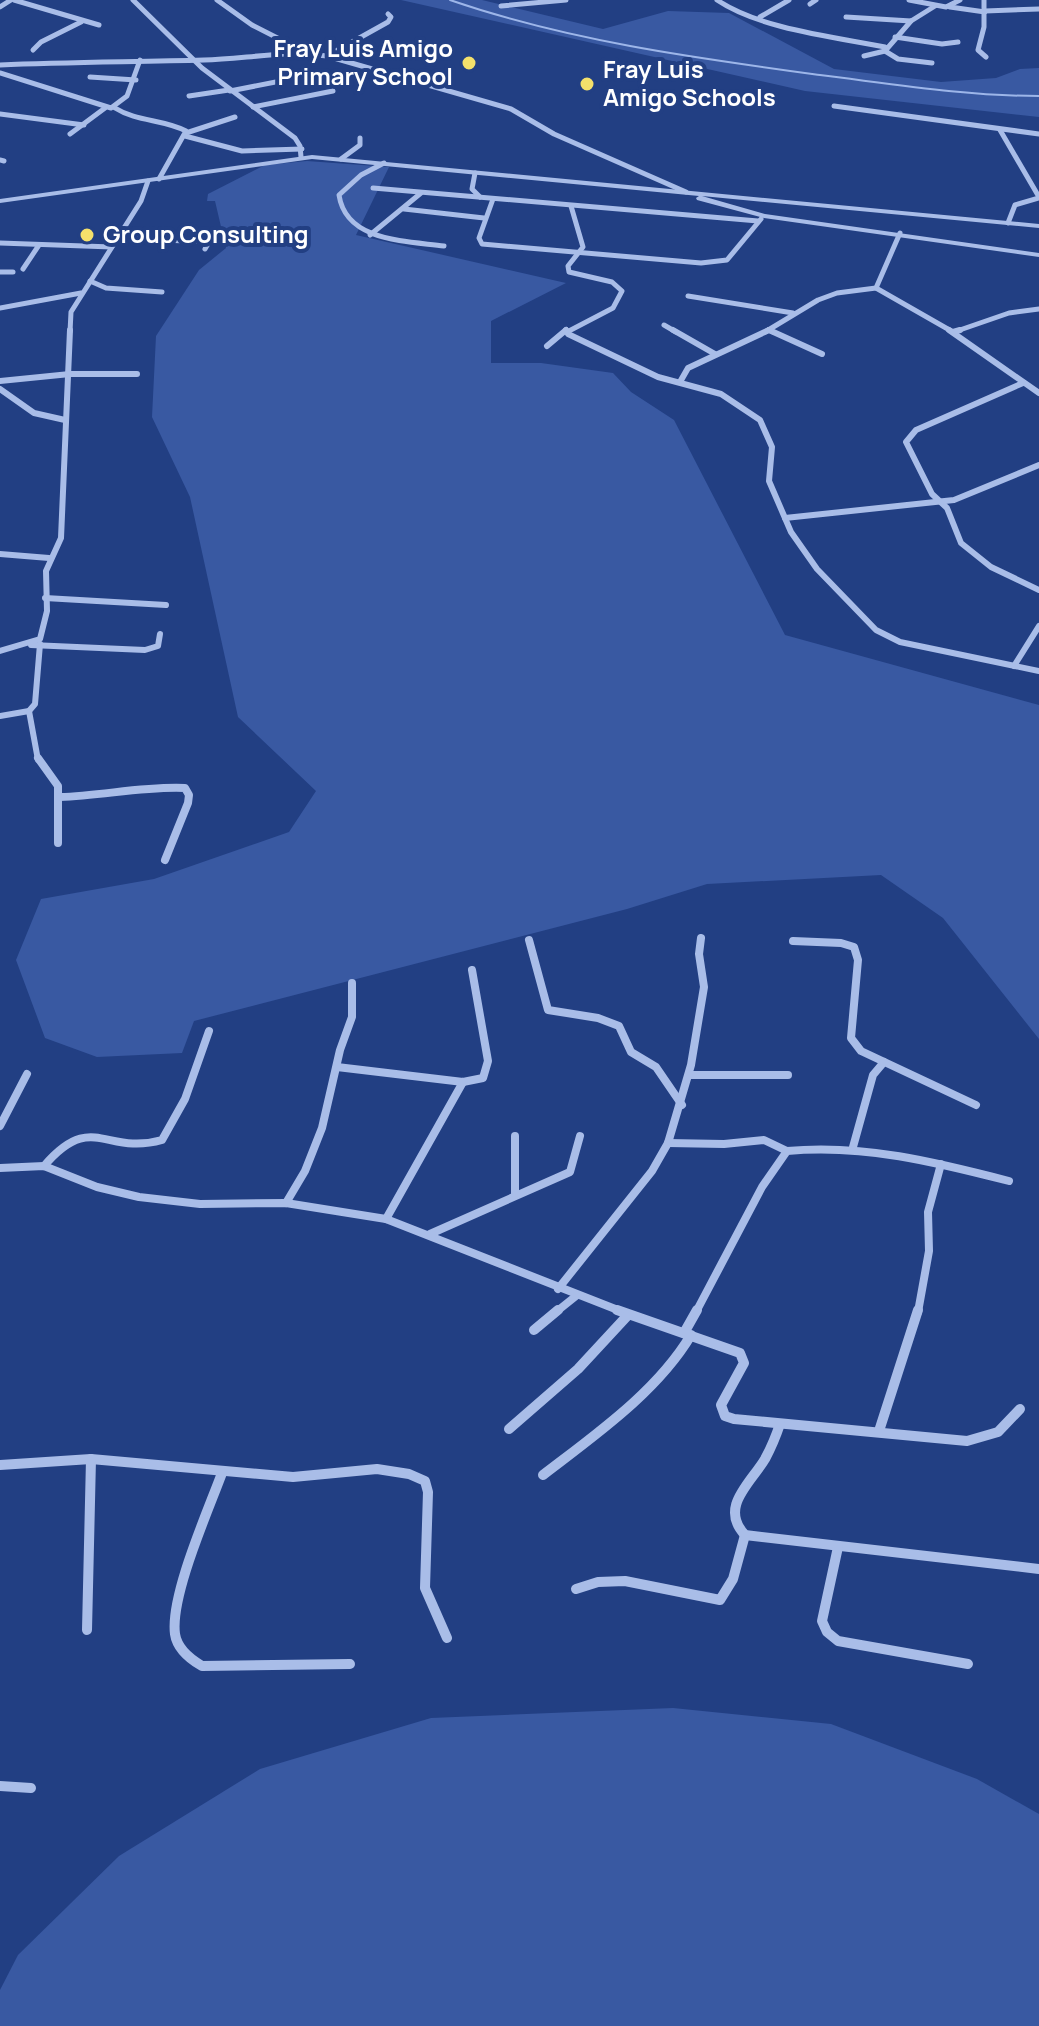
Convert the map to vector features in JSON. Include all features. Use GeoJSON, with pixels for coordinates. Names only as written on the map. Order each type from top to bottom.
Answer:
{"type":"FeatureCollection","features":[{"type":"Feature","properties":{"kind":"street"},"geometry":{"type":"LineString","coordinates":[[0,7],[13,0],[99,25]]}},
{"type":"Feature","properties":{"kind":"street"},"geometry":{"type":"LineString","coordinates":[[133,0],[193,61],[263,118],[294,135],[301,153]]}},
{"type":"Feature","properties":{"kind":"street"},"geometry":{"type":"LineString","coordinates":[[217,0],[252,25],[307,53]]}},
{"type":"Feature","properties":{"kind":"street"},"geometry":{"type":"LineString","coordinates":[[501,6],[566,0]]}},
{"type":"Feature","properties":{"kind":"street"},"geometry":{"type":"LineString","coordinates":[[717,0],[726,8],[759,18],[885,49],[898,59],[932,63]]}},
{"type":"Feature","properties":{"kind":"street"},"geometry":{"type":"LineString","coordinates":[[759,18],[789,0]]}},
{"type":"Feature","properties":{"kind":"street"},"geometry":{"type":"LineString","coordinates":[[810,4],[816,0]]}},
{"type":"Feature","properties":{"kind":"street"},"geometry":{"type":"LineString","coordinates":[[909,0],[985,12],[1039,9]]}},
{"type":"Feature","properties":{"kind":"street"},"geometry":{"type":"LineString","coordinates":[[949,7],[960,0]]}},
{"type":"Feature","properties":{"kind":"street"},"geometry":{"type":"LineString","coordinates":[[984,0],[984,27],[978,50],[986,57]]}},
{"type":"Feature","properties":{"kind":"street"},"geometry":{"type":"LineString","coordinates":[[864,56],[885,49],[911,21],[935,6]]}},
{"type":"Feature","properties":{"kind":"street"},"geometry":{"type":"LineString","coordinates":[[327,56],[388,22],[391,17],[388,14]]}},
{"type":"Feature","properties":{"kind":"street"},"geometry":{"type":"LineString","coordinates":[[846,17],[911,21]]}},
{"type":"Feature","properties":{"kind":"street"},"geometry":{"type":"LineString","coordinates":[[33,50],[41,42],[82,22]]}},
{"type":"Feature","properties":{"kind":"street"},"geometry":{"type":"LineString","coordinates":[[895,37],[942,44],[958,42]]}},
{"type":"Feature","properties":{"kind":"street"},"geometry":{"type":"LineString","coordinates":[[0,65],[193,61],[307,53],[327,56],[511,109],[554,134],[710,203],[761,219]]}},
{"type":"Feature","properties":{"kind":"street"},"geometry":{"type":"LineString","coordinates":[[0,73],[20,77],[29,83],[105,108],[115,108],[121,105],[136,80],[140,60]]}},
{"type":"Feature","properties":{"kind":"street"},"geometry":{"type":"LineString","coordinates":[[90,77],[136,80]]}},
{"type":"Feature","properties":{"kind":"street"},"geometry":{"type":"LineString","coordinates":[[189,96],[301,77]]}},
{"type":"Feature","properties":{"kind":"street"},"geometry":{"type":"LineString","coordinates":[[253,107],[333,91]]}},
{"type":"Feature","properties":{"kind":"street"},"geometry":{"type":"LineString","coordinates":[[834,106],[1039,134]]}},
{"type":"Feature","properties":{"kind":"street"},"geometry":{"type":"LineString","coordinates":[[70,134],[105,108]]}},
{"type":"Feature","properties":{"kind":"street"},"geometry":{"type":"LineString","coordinates":[[115,108],[136,121],[177,126],[186,135],[242,151],[301,153],[524,177]]}},
{"type":"Feature","properties":{"kind":"street"},"geometry":{"type":"LineString","coordinates":[[0,114],[84,125]]}},
{"type":"Feature","properties":{"kind":"street"},"geometry":{"type":"LineString","coordinates":[[159,179],[161,169],[186,135],[235,117]]}},
{"type":"Feature","properties":{"kind":"street"},"geometry":{"type":"LineString","coordinates":[[1000,130],[1039,197],[1015,205],[1008,223]]}},
{"type":"Feature","properties":{"kind":"street"},"geometry":{"type":"LineString","coordinates":[[341,159],[360,145],[360,138]]}},
{"type":"Feature","properties":{"kind":"street"},"geometry":{"type":"LineString","coordinates":[[0,201],[148,181],[301,153]]}},
{"type":"Feature","properties":{"kind":"street"},"geometry":{"type":"LineString","coordinates":[[384,163],[361,175],[339,195],[337,201],[341,208],[370,235],[444,246]]}},
{"type":"Feature","properties":{"kind":"street"},"geometry":{"type":"LineString","coordinates":[[396,165],[1039,226]]}},
{"type":"Feature","properties":{"kind":"street"},"geometry":{"type":"LineString","coordinates":[[475,173],[472,189],[480,198]]}},
{"type":"Feature","properties":{"kind":"street"},"geometry":{"type":"LineString","coordinates":[[0,716],[29,711],[35,704],[40,643],[47,611],[45,598],[49,558],[61,538],[71,312],[141,201],[148,181]]}},
{"type":"Feature","properties":{"kind":"street"},"geometry":{"type":"LineString","coordinates":[[373,188],[761,219],[900,233],[1039,255]]}},
{"type":"Feature","properties":{"kind":"street"},"geometry":{"type":"LineString","coordinates":[[370,235],[421,193]]}},
{"type":"Feature","properties":{"kind":"street"},"geometry":{"type":"LineString","coordinates":[[493,199],[479,238],[482,244],[720,263],[735,252],[761,219]]}},
{"type":"Feature","properties":{"kind":"street"},"geometry":{"type":"LineString","coordinates":[[547,346],[566,330],[608,311],[621,297],[618,284],[569,272],[568,266],[582,252],[583,242],[571,206]]}},
{"type":"Feature","properties":{"kind":"street"},"geometry":{"type":"LineString","coordinates":[[404,209],[484,218]]}},
{"type":"Feature","properties":{"kind":"street"},"geometry":{"type":"LineString","coordinates":[[876,288],[900,233]]}},
{"type":"Feature","properties":{"kind":"street"},"geometry":{"type":"LineString","coordinates":[[117,238],[209,242],[205,249]]}},
{"type":"Feature","properties":{"kind":"street"},"geometry":{"type":"LineString","coordinates":[[0,243],[112,247]]}},
{"type":"Feature","properties":{"kind":"street"},"geometry":{"type":"LineString","coordinates":[[23,269],[39,245]]}},
{"type":"Feature","properties":{"kind":"street"},"geometry":{"type":"LineString","coordinates":[[0,272],[13,272]]}},
{"type":"Feature","properties":{"kind":"street"},"geometry":{"type":"LineString","coordinates":[[90,281],[106,288],[162,292]]}},
{"type":"Feature","properties":{"kind":"street"},"geometry":{"type":"LineString","coordinates":[[680,382],[688,368],[769,330],[793,313],[828,296],[876,288],[953,332],[1039,393]]}},
{"type":"Feature","properties":{"kind":"street"},"geometry":{"type":"LineString","coordinates":[[0,308],[81,293]]}},
{"type":"Feature","properties":{"kind":"street"},"geometry":{"type":"LineString","coordinates":[[688,296],[793,313]]}},
{"type":"Feature","properties":{"kind":"street"},"geometry":{"type":"LineString","coordinates":[[953,332],[997,319],[1017,309],[1039,309]]}},
{"type":"Feature","properties":{"kind":"street"},"geometry":{"type":"LineString","coordinates":[[664,325],[715,354]]}},
{"type":"Feature","properties":{"kind":"street"},"geometry":{"type":"LineString","coordinates":[[566,330],[658,377],[721,394],[760,420],[772,447],[769,481],[785,518],[817,569],[885,637],[1039,671]]}},
{"type":"Feature","properties":{"kind":"street"},"geometry":{"type":"LineString","coordinates":[[769,330],[822,354]]}},
{"type":"Feature","properties":{"kind":"street"},"geometry":{"type":"LineString","coordinates":[[0,381],[70,374],[137,374]]}},
{"type":"Feature","properties":{"kind":"street"},"geometry":{"type":"LineString","coordinates":[[1023,383],[946,415],[909,436],[909,450],[932,494],[947,508],[961,543],[991,567],[1039,590]]}},
{"type":"Feature","properties":{"kind":"street"},"geometry":{"type":"LineString","coordinates":[[0,389],[34,413],[65,420]]}},
{"type":"Feature","properties":{"kind":"street"},"geometry":{"type":"LineString","coordinates":[[785,518],[968,497],[1039,465]]}},
{"type":"Feature","properties":{"kind":"street"},"geometry":{"type":"LineString","coordinates":[[0,554],[49,558]]}},
{"type":"Feature","properties":{"kind":"street"},"geometry":{"type":"LineString","coordinates":[[45,598],[166,605]]}},
{"type":"Feature","properties":{"kind":"street"},"geometry":{"type":"LineString","coordinates":[[1014,666],[1039,626]]}},
{"type":"Feature","properties":{"kind":"street"},"geometry":{"type":"LineString","coordinates":[[0,651],[10,646],[40,643],[145,650],[158,646],[160,634]]}},
{"type":"Feature","properties":{"kind":"street"},"geometry":{"type":"LineString","coordinates":[[29,711],[39,761],[58,783],[58,843]]}},
{"type":"Feature","properties":{"kind":"street"},"geometry":{"type":"LineString","coordinates":[[60,797],[103,796],[159,787],[185,788],[189,795],[188,803],[165,860]]}},
{"type":"Feature","properties":{"kind":"street"},"geometry":{"type":"LineString","coordinates":[[558,1289],[652,1171],[668,1143],[689,1075],[704,987],[699,954],[701,938]]}},
{"type":"Feature","properties":{"kind":"street"},"geometry":{"type":"LineString","coordinates":[[529,940],[548,1010],[602,1017],[617,1024],[625,1033],[631,1052],[656,1067],[682,1105]]}},
{"type":"Feature","properties":{"kind":"street"},"geometry":{"type":"LineString","coordinates":[[793,941],[841,943],[854,947],[858,960],[851,1038],[861,1051],[976,1105]]}},
{"type":"Feature","properties":{"kind":"street"},"geometry":{"type":"LineString","coordinates":[[337,1067],[463,1082],[483,1078],[488,1061],[472,970]]}},
{"type":"Feature","properties":{"kind":"street"},"geometry":{"type":"LineString","coordinates":[[286,1203],[315,1150],[353,1009],[352,983]]}},
{"type":"Feature","properties":{"kind":"street"},"geometry":{"type":"LineString","coordinates":[[44,1166],[63,1143],[72,1138],[91,1137],[138,1146],[162,1140],[185,1099],[209,1031]]}},
{"type":"Feature","properties":{"kind":"street"},"geometry":{"type":"LineString","coordinates":[[853,1147],[873,1075],[884,1062]]}},
{"type":"Feature","properties":{"kind":"street"},"geometry":{"type":"LineString","coordinates":[[0,1126],[27,1074]]}},
{"type":"Feature","properties":{"kind":"street"},"geometry":{"type":"LineString","coordinates":[[689,1075],[788,1075]]}},
{"type":"Feature","properties":{"kind":"street"},"geometry":{"type":"LineString","coordinates":[[386,1219],[463,1082]]}},
{"type":"Feature","properties":{"kind":"street"},"geometry":{"type":"LineString","coordinates":[[515,1136],[515,1195]]}},
{"type":"Feature","properties":{"kind":"street"},"geometry":{"type":"LineString","coordinates":[[430,1234],[570,1172],[580,1136]]}},
{"type":"Feature","properties":{"kind":"street"},"geometry":{"type":"LineString","coordinates":[[668,1143],[724,1144],[764,1140],[776,1143],[787,1151],[853,1147],[892,1152],[1009,1181]]}},
{"type":"Feature","properties":{"kind":"street"},"geometry":{"type":"LineString","coordinates":[[543,1475],[639,1395],[682,1352],[687,1334],[762,1187],[787,1151]]}},
{"type":"Feature","properties":{"kind":"street"},"geometry":{"type":"LineString","coordinates":[[879,1431],[915,1326],[929,1251],[928,1212],[941,1164]]}},
{"type":"Feature","properties":{"kind":"street"},"geometry":{"type":"LineString","coordinates":[[0,1168],[44,1166],[97,1187],[139,1197],[200,1204],[286,1203],[386,1219],[430,1234],[463,1252],[576,1296],[731,1349],[743,1357],[744,1363],[721,1405],[725,1416],[967,1441],[981,1440],[1005,1427],[1020,1409]]}},
{"type":"Feature","properties":{"kind":"street"},"geometry":{"type":"LineString","coordinates":[[534,1330],[576,1296]]}},
{"type":"Feature","properties":{"kind":"street"},"geometry":{"type":"LineString","coordinates":[[509,1429],[578,1369],[628,1315]]}},
{"type":"Feature","properties":{"kind":"street"},"geometry":{"type":"LineString","coordinates":[[780,1424],[764,1460],[737,1499],[733,1518],[735,1525],[745,1535],[1039,1569]]}},
{"type":"Feature","properties":{"kind":"street"},"geometry":{"type":"LineString","coordinates":[[0,1465],[91,1459],[143,1462],[222,1473],[323,1476],[360,1468],[413,1474],[425,1481],[428,1492],[425,1588],[447,1638]]}},
{"type":"Feature","properties":{"kind":"street"},"geometry":{"type":"LineString","coordinates":[[87,1630],[91,1459]]}},
{"type":"Feature","properties":{"kind":"street"},"geometry":{"type":"LineString","coordinates":[[222,1473],[178,1609],[175,1635],[179,1645],[202,1666],[350,1664]]}},
{"type":"Feature","properties":{"kind":"street"},"geometry":{"type":"LineString","coordinates":[[576,1589],[593,1581],[620,1583],[676,1589],[720,1600],[729,1590],[745,1535]]}},
{"type":"Feature","properties":{"kind":"street"},"geometry":{"type":"LineString","coordinates":[[838,1547],[822,1621],[827,1632],[838,1641],[968,1664]]}},
{"type":"Feature","properties":{"kind":"street"},"geometry":{"type":"LineString","coordinates":[[0,1786],[31,1788]]}},
{"type":"Feature","properties":{"kind":"shaded area"},"geometry":{"type":"Polygon","coordinates":[[[401,0],[482,0],[603,29],[668,11],[729,13],[834,69],[941,82],[996,78],[1020,69],[1039,68],[1039,117],[805,91],[401,0]]]}},
{"type":"Feature","properties":{"kind":"shaded area"},"geometry":{"type":"Polygon","coordinates":[[[307,161],[389,167],[356,235],[566,283],[491,321],[491,363],[541,363],[613,373],[631,392],[674,420],[785,635],[1039,705],[1039,1039],[943,918],[881,875],[707,884],[627,909],[194,1021],[182,1053],[97,1057],[45,1038],[16,960],[41,899],[154,879],[289,832],[316,791],[238,717],[190,497],[152,417],[156,336],[199,270],[226,248],[215,201],[207,201],[208,194],[265,165],[307,161]]]}},
{"type":"Feature","properties":{"kind":"shaded area"},"geometry":{"type":"Polygon","coordinates":[[[673,1708],[831,1724],[977,1779],[1039,1814],[1039,2026],[0,2026],[0,1990],[18,1955],[119,1856],[260,1769],[431,1718],[673,1708]]]}},
{"type":"Feature","properties":{"kind":"waterway"},"geometry":{"type":"LineString","coordinates":[[450,0],[541,27],[680,55],[930,89],[1039,96]]}},
{"type":"Feature","properties":{"kind":"place","name":"Fray Luis Amigo Primary School"},"geometry":{"type":"Point","coordinates":[469,63]}},
{"type":"Feature","properties":{"kind":"place","name":"Fray Luis Amigo Schools"},"geometry":{"type":"Point","coordinates":[587,84]}},
{"type":"Feature","properties":{"kind":"place","name":"Group Consulting"},"geometry":{"type":"Point","coordinates":[87,235]}}]}
